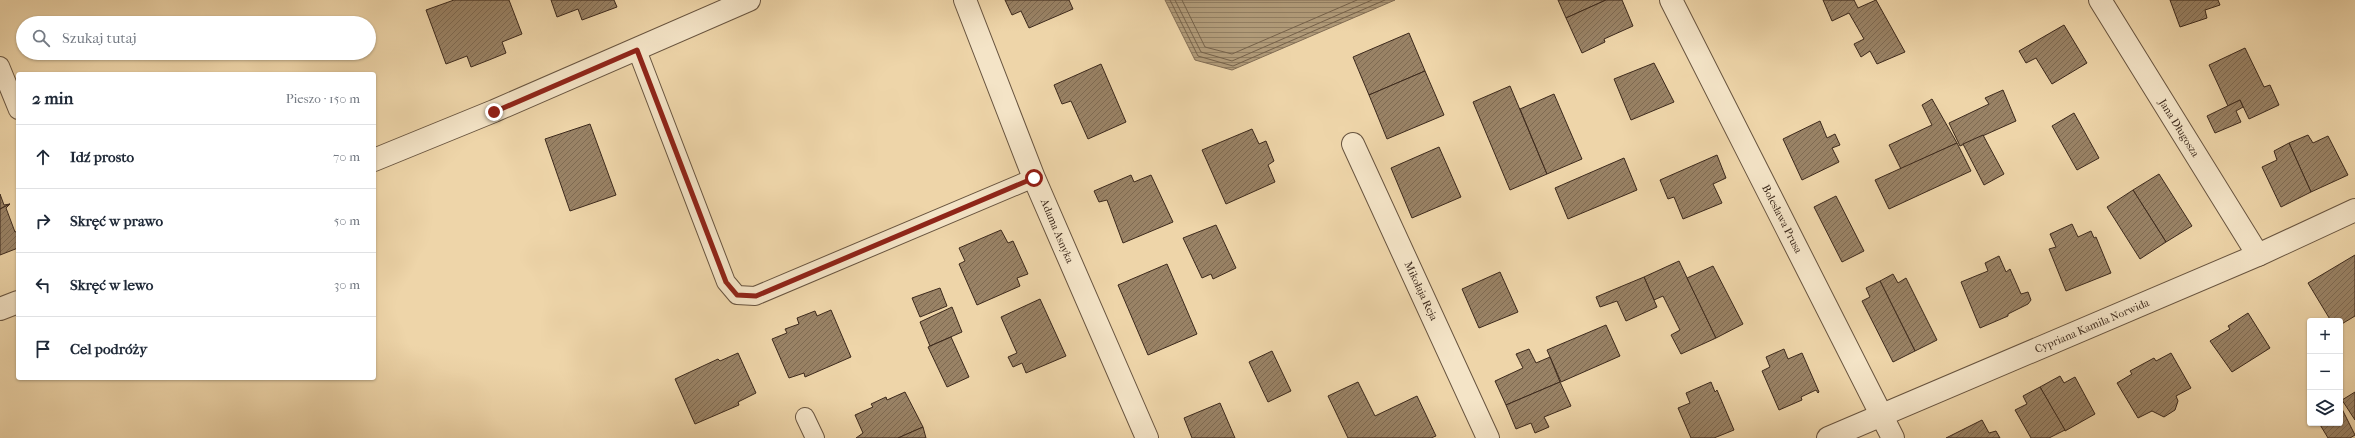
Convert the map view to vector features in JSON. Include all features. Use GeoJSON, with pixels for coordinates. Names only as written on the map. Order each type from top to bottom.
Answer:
{"type":"FeatureCollection","features":[{"type":"Feature","properties":{"kind":"street"},"geometry":{"type":"LineString","coordinates":[[376,159],[494,112],[749,0]]}},
{"type":"Feature","properties":{"kind":"street","name":"Adama Asnyka"},"geometry":{"type":"LineString","coordinates":[[965,0],[1034,178],[1147,438]]}},
{"type":"Feature","properties":{"kind":"street","name":"Bolesława Prusa"},"geometry":{"type":"LineString","coordinates":[[1671,0],[1893,438]]}},
{"type":"Feature","properties":{"kind":"street","name":"Jana Długosza"},"geometry":{"type":"LineString","coordinates":[[2100,0],[2258,255]]}},
{"type":"Feature","properties":{"kind":"street","name":"Mikołaja Reja"},"geometry":{"type":"LineString","coordinates":[[1353,144],[1488,438]]}},
{"type":"Feature","properties":{"kind":"street","name":"Cypriana Kamila Norwida"},"geometry":{"type":"LineString","coordinates":[[1828,438],[2258,255],[2355,210]]}},
{"type":"Feature","properties":{"kind":"street"},"geometry":{"type":"LineString","coordinates":[[0,309],[16,303]]}},
{"type":"Feature","properties":{"kind":"lane"},"geometry":{"type":"LineString","coordinates":[[637,50],[726,282],[737,295],[756,296],[1034,178]]}},
{"type":"Feature","properties":{"kind":"lane"},"geometry":{"type":"LineString","coordinates":[[0,66],[16,105]]}},
{"type":"Feature","properties":{"kind":"lane"},"geometry":{"type":"LineString","coordinates":[[805,417],[815,438]]}},
{"type":"Feature","properties":{"kind":"water"},"geometry":{"type":"Polygon","coordinates":[[[1165,0],[1395,0],[1232,70],[1195,60],[1165,0]]]}},
{"type":"Feature","properties":{"kind":"building"},"geometry":{"type":"Polygon","coordinates":[[[454,0],[509,0],[522,34],[502,42],[506,53],[489,60],[471,67],[467,56],[446,64],[426,10],[454,0]]]}},
{"type":"Feature","properties":{"kind":"building"},"geometry":{"type":"Polygon","coordinates":[[[551,0],[614,0],[617,7],[582,20],[578,9],[557,17],[551,0]]]}},
{"type":"Feature","properties":{"kind":"building"},"geometry":{"type":"Polygon","coordinates":[[[1005,0],[1069,0],[1073,9],[1029,28],[1021,11],[1012,15],[1005,0]]]}},
{"type":"Feature","properties":{"kind":"building"},"geometry":{"type":"Polygon","coordinates":[[[1558,0],[1606,0],[1566,18],[1558,0]]]}},
{"type":"Feature","properties":{"kind":"building"},"geometry":{"type":"Polygon","coordinates":[[[1606,0],[1622,0],[1633,26],[1604,39],[1605,42],[1582,53],[1566,18],[1606,0]]]}},
{"type":"Feature","properties":{"kind":"building"},"geometry":{"type":"Polygon","coordinates":[[[1823,0],[1854,0],[1858,8],[1876,0],[1905,52],[1877,64],[1870,51],[1861,57],[1854,44],[1864,39],[1849,13],[1832,21],[1823,0]]]}},
{"type":"Feature","properties":{"kind":"building"},"geometry":{"type":"Polygon","coordinates":[[[2170,0],[2218,0],[2220,5],[2205,10],[2207,18],[2180,27],[2170,0]]]}},
{"type":"Feature","properties":{"kind":"building"},"geometry":{"type":"Polygon","coordinates":[[[2064,25],[2087,63],[2052,84],[2036,58],[2026,63],[2019,51],[2064,25]]]}},
{"type":"Feature","properties":{"kind":"building"},"geometry":{"type":"Polygon","coordinates":[[[1409,33],[1425,71],[1369,95],[1353,57],[1409,33]]]}},
{"type":"Feature","properties":{"kind":"building"},"geometry":{"type":"Polygon","coordinates":[[[2245,48],[2264,87],[2270,85],[2279,105],[2249,119],[2240,100],[2228,106],[2209,65],[2245,48]]]}},
{"type":"Feature","properties":{"kind":"building"},"geometry":{"type":"Polygon","coordinates":[[[1654,63],[1674,102],[1631,120],[1614,79],[1654,63]]]}},
{"type":"Feature","properties":{"kind":"building"},"geometry":{"type":"Polygon","coordinates":[[[1101,64],[1126,122],[1088,139],[1071,101],[1062,104],[1054,85],[1101,64]]]}},
{"type":"Feature","properties":{"kind":"building"},"geometry":{"type":"Polygon","coordinates":[[[1425,71],[1444,115],[1387,139],[1369,95],[1425,71]]]}},
{"type":"Feature","properties":{"kind":"building"},"geometry":{"type":"Polygon","coordinates":[[[1510,86],[1547,174],[1510,190],[1473,102],[1510,86]]]}},
{"type":"Feature","properties":{"kind":"building"},"geometry":{"type":"Polygon","coordinates":[[[2003,90],[2016,121],[1960,146],[1949,123],[1989,104],[1985,98],[2003,90]]]}},
{"type":"Feature","properties":{"kind":"building"},"geometry":{"type":"Polygon","coordinates":[[[1554,94],[1582,159],[1547,174],[1520,109],[1554,94]]]}},
{"type":"Feature","properties":{"kind":"building"},"geometry":{"type":"Polygon","coordinates":[[[1932,99],[1957,143],[1901,169],[1889,145],[1932,125],[1922,105],[1932,99]]]}},
{"type":"Feature","properties":{"kind":"building"},"geometry":{"type":"Polygon","coordinates":[[[2240,100],[2243,107],[2236,111],[2241,122],[2215,133],[2207,116],[2240,100]]]}},
{"type":"Feature","properties":{"kind":"building"},"geometry":{"type":"Polygon","coordinates":[[[2074,113],[2099,158],[2077,170],[2052,126],[2074,113]]]}},
{"type":"Feature","properties":{"kind":"building"},"geometry":{"type":"Polygon","coordinates":[[[1820,121],[1827,138],[1835,134],[1840,145],[1832,148],[1839,162],[1802,180],[1783,139],[1820,121]]]}},
{"type":"Feature","properties":{"kind":"building"},"geometry":{"type":"Polygon","coordinates":[[[590,124],[616,195],[570,211],[545,139],[590,124]]]}},
{"type":"Feature","properties":{"kind":"building"},"geometry":{"type":"Polygon","coordinates":[[[1252,129],[1259,144],[1266,141],[1274,161],[1268,165],[1275,182],[1226,204],[1202,150],[1252,129]]]}},
{"type":"Feature","properties":{"kind":"building"},"geometry":{"type":"Polygon","coordinates":[[[1983,135],[2004,174],[1984,185],[1963,144],[1983,135]]]}},
{"type":"Feature","properties":{"kind":"building"},"geometry":{"type":"Polygon","coordinates":[[[2308,135],[2313,143],[2328,136],[2348,175],[2311,192],[2289,143],[2308,135]]]}},
{"type":"Feature","properties":{"kind":"building"},"geometry":{"type":"Polygon","coordinates":[[[1957,143],[1971,171],[1889,209],[1875,180],[1957,143]]]}},
{"type":"Feature","properties":{"kind":"building"},"geometry":{"type":"Polygon","coordinates":[[[2289,143],[2311,192],[2281,207],[2262,167],[2277,160],[2274,151],[2289,143]]]}},
{"type":"Feature","properties":{"kind":"building"},"geometry":{"type":"Polygon","coordinates":[[[1439,147],[1461,197],[1412,218],[1391,168],[1439,147]]]}},
{"type":"Feature","properties":{"kind":"building"},"geometry":{"type":"Polygon","coordinates":[[[1717,155],[1726,178],[1713,184],[1722,203],[1683,219],[1674,197],[1668,199],[1660,180],[1717,155]]]}},
{"type":"Feature","properties":{"kind":"building"},"geometry":{"type":"Polygon","coordinates":[[[1624,158],[1637,190],[1568,219],[1555,188],[1624,158]]]}},
{"type":"Feature","properties":{"kind":"building"},"geometry":{"type":"Polygon","coordinates":[[[2159,174],[2192,226],[2166,242],[2133,190],[2159,174]]]}},
{"type":"Feature","properties":{"kind":"building"},"geometry":{"type":"Polygon","coordinates":[[[1131,175],[1134,182],[1151,175],[1173,222],[1123,243],[1107,200],[1099,202],[1094,191],[1131,175]]]}},
{"type":"Feature","properties":{"kind":"building"},"geometry":{"type":"Polygon","coordinates":[[[2133,190],[2166,242],[2140,259],[2107,207],[2133,190]]]}},
{"type":"Feature","properties":{"kind":"building"},"geometry":{"type":"Polygon","coordinates":[[[0,194],[4,205],[10,204],[0,209],[0,194]]]}},
{"type":"Feature","properties":{"kind":"building"},"geometry":{"type":"Polygon","coordinates":[[[1836,196],[1864,251],[1842,262],[1814,207],[1836,196]]]}},
{"type":"Feature","properties":{"kind":"building"},"geometry":{"type":"Polygon","coordinates":[[[10,204],[6,208],[16,232],[16,249],[0,255],[0,209],[10,204]]]}},
{"type":"Feature","properties":{"kind":"building"},"geometry":{"type":"Polygon","coordinates":[[[2072,224],[2078,237],[2091,231],[2094,238],[2096,237],[2111,273],[2066,291],[2049,249],[2056,247],[2050,234],[2072,224]]]}},
{"type":"Feature","properties":{"kind":"building"},"geometry":{"type":"Polygon","coordinates":[[[1216,225],[1236,268],[1213,279],[1211,274],[1202,278],[1183,238],[1216,225]]]}},
{"type":"Feature","properties":{"kind":"building"},"geometry":{"type":"Polygon","coordinates":[[[1001,230],[1008,243],[1013,241],[1028,274],[1017,278],[1020,286],[977,305],[959,264],[965,261],[959,248],[1001,230]]]}},
{"type":"Feature","properties":{"kind":"building"},"geometry":{"type":"Polygon","coordinates":[[[2355,255],[2355,316],[2343,323],[2343,318],[2329,318],[2308,283],[2355,255]]]}},
{"type":"Feature","properties":{"kind":"building"},"geometry":{"type":"Polygon","coordinates":[[[1999,256],[2006,272],[2010,269],[2021,294],[2028,292],[2031,300],[2028,304],[2008,314],[2008,316],[1980,328],[1961,282],[1988,271],[1985,263],[1999,256]]]}},
{"type":"Feature","properties":{"kind":"building"},"geometry":{"type":"Polygon","coordinates":[[[1679,261],[1716,338],[1681,354],[1671,335],[1680,330],[1663,296],[1654,300],[1644,277],[1679,261]]]}},
{"type":"Feature","properties":{"kind":"building"},"geometry":{"type":"Polygon","coordinates":[[[1167,264],[1197,334],[1148,355],[1118,285],[1167,264]]]}},
{"type":"Feature","properties":{"kind":"building"},"geometry":{"type":"Polygon","coordinates":[[[1713,266],[1743,324],[1716,338],[1687,278],[1713,266]]]}},
{"type":"Feature","properties":{"kind":"building"},"geometry":{"type":"Polygon","coordinates":[[[1500,272],[1518,312],[1479,328],[1462,289],[1500,272]]]}},
{"type":"Feature","properties":{"kind":"building"},"geometry":{"type":"Polygon","coordinates":[[[1893,274],[1898,283],[1906,278],[1937,340],[1915,351],[1880,281],[1893,274]]]}},
{"type":"Feature","properties":{"kind":"building"},"geometry":{"type":"Polygon","coordinates":[[[1644,277],[1657,307],[1626,321],[1617,301],[1600,307],[1596,297],[1644,277]]]}},
{"type":"Feature","properties":{"kind":"building"},"geometry":{"type":"Polygon","coordinates":[[[1880,281],[1915,351],[1893,362],[1862,301],[1870,297],[1866,288],[1880,281]]]}},
{"type":"Feature","properties":{"kind":"building"},"geometry":{"type":"Polygon","coordinates":[[[940,288],[947,306],[920,317],[912,298],[940,288]]]}},
{"type":"Feature","properties":{"kind":"building"},"geometry":{"type":"Polygon","coordinates":[[[1040,299],[1066,356],[1026,373],[1022,363],[1013,367],[1008,357],[1017,353],[1001,317],[1040,299]]]}},
{"type":"Feature","properties":{"kind":"building"},"geometry":{"type":"Polygon","coordinates":[[[952,307],[962,332],[930,346],[920,322],[952,307]]]}},
{"type":"Feature","properties":{"kind":"building"},"geometry":{"type":"Polygon","coordinates":[[[831,310],[851,357],[805,377],[804,373],[789,378],[772,339],[787,333],[785,329],[799,324],[797,318],[815,311],[817,316],[831,310]]]}},
{"type":"Feature","properties":{"kind":"building"},"geometry":{"type":"Polygon","coordinates":[[[2248,313],[2270,348],[2232,372],[2210,341],[2230,329],[2228,326],[2248,313]]]}},
{"type":"Feature","properties":{"kind":"building"},"geometry":{"type":"Polygon","coordinates":[[[1606,325],[1620,356],[1561,382],[1547,350],[1606,325]]]}},
{"type":"Feature","properties":{"kind":"building"},"geometry":{"type":"Polygon","coordinates":[[[951,337],[969,377],[947,387],[928,347],[951,337]]]}},
{"type":"Feature","properties":{"kind":"building"},"geometry":{"type":"Polygon","coordinates":[[[1529,349],[1536,363],[1550,357],[1560,382],[1506,405],[1495,381],[1523,368],[1516,354],[1529,349]]]}},
{"type":"Feature","properties":{"kind":"building"},"geometry":{"type":"Polygon","coordinates":[[[1784,349],[1788,359],[1802,353],[1819,392],[1818,393],[1816,390],[1801,397],[1802,400],[1779,410],[1762,371],[1770,367],[1766,357],[1784,349]]]}},
{"type":"Feature","properties":{"kind":"building"},"geometry":{"type":"Polygon","coordinates":[[[1272,351],[1291,391],[1268,402],[1249,362],[1272,351]]]}},
{"type":"Feature","properties":{"kind":"building"},"geometry":{"type":"Polygon","coordinates":[[[738,353],[756,393],[738,402],[739,405],[695,424],[675,379],[718,359],[720,361],[738,353]]]}},
{"type":"Feature","properties":{"kind":"building"},"geometry":{"type":"Polygon","coordinates":[[[2171,353],[2191,388],[2176,396],[2178,401],[2175,410],[2164,417],[2152,411],[2138,418],[2117,383],[2132,374],[2130,371],[2154,358],[2156,361],[2171,353]]]}},
{"type":"Feature","properties":{"kind":"building"},"geometry":{"type":"Polygon","coordinates":[[[2060,376],[2064,383],[2075,377],[2095,414],[2065,431],[2040,387],[2060,376]]]}},
{"type":"Feature","properties":{"kind":"building"},"geometry":{"type":"Polygon","coordinates":[[[1358,382],[1375,416],[1417,396],[1436,436],[1431,438],[1348,438],[1328,396],[1358,382]]]}},
{"type":"Feature","properties":{"kind":"building"},"geometry":{"type":"Polygon","coordinates":[[[1560,382],[1571,406],[1544,417],[1549,427],[1535,433],[1531,423],[1516,429],[1506,405],[1560,382]]]}},
{"type":"Feature","properties":{"kind":"building"},"geometry":{"type":"Polygon","coordinates":[[[1711,382],[1715,392],[1717,390],[1734,430],[1714,438],[1691,438],[1678,408],[1690,403],[1686,393],[1711,382]]]}},
{"type":"Feature","properties":{"kind":"building"},"geometry":{"type":"Polygon","coordinates":[[[2040,387],[2065,430],[2049,438],[2031,438],[2015,410],[2027,404],[2023,396],[2040,387]]]}},
{"type":"Feature","properties":{"kind":"building"},"geometry":{"type":"Polygon","coordinates":[[[905,392],[923,427],[898,438],[856,438],[863,433],[855,415],[873,407],[871,404],[886,397],[887,400],[905,392]]]}},
{"type":"Feature","properties":{"kind":"building"},"geometry":{"type":"Polygon","coordinates":[[[2355,392],[2355,420],[2343,402],[2343,399],[2355,392]]]}},
{"type":"Feature","properties":{"kind":"building"},"geometry":{"type":"Polygon","coordinates":[[[1220,403],[1235,438],[1192,438],[1184,418],[1220,403]]]}},
{"type":"Feature","properties":{"kind":"building"},"geometry":{"type":"Polygon","coordinates":[[[2343,411],[2355,435],[2350,438],[2328,438],[2321,426],[2343,426],[2343,411]]]}},
{"type":"Feature","properties":{"kind":"building"},"geometry":{"type":"Polygon","coordinates":[[[1982,420],[1989,433],[1996,431],[2000,438],[1946,438],[1982,420]]]}},
{"type":"Feature","properties":{"kind":"building"},"geometry":{"type":"Polygon","coordinates":[[[923,427],[926,438],[898,438],[923,427]]]}},
{"type":"Feature","properties":{"kind":"route"},"geometry":{"type":"LineString","coordinates":[[494,112],[637,50],[726,282],[737,295],[756,296],[1034,178]]}}]}
